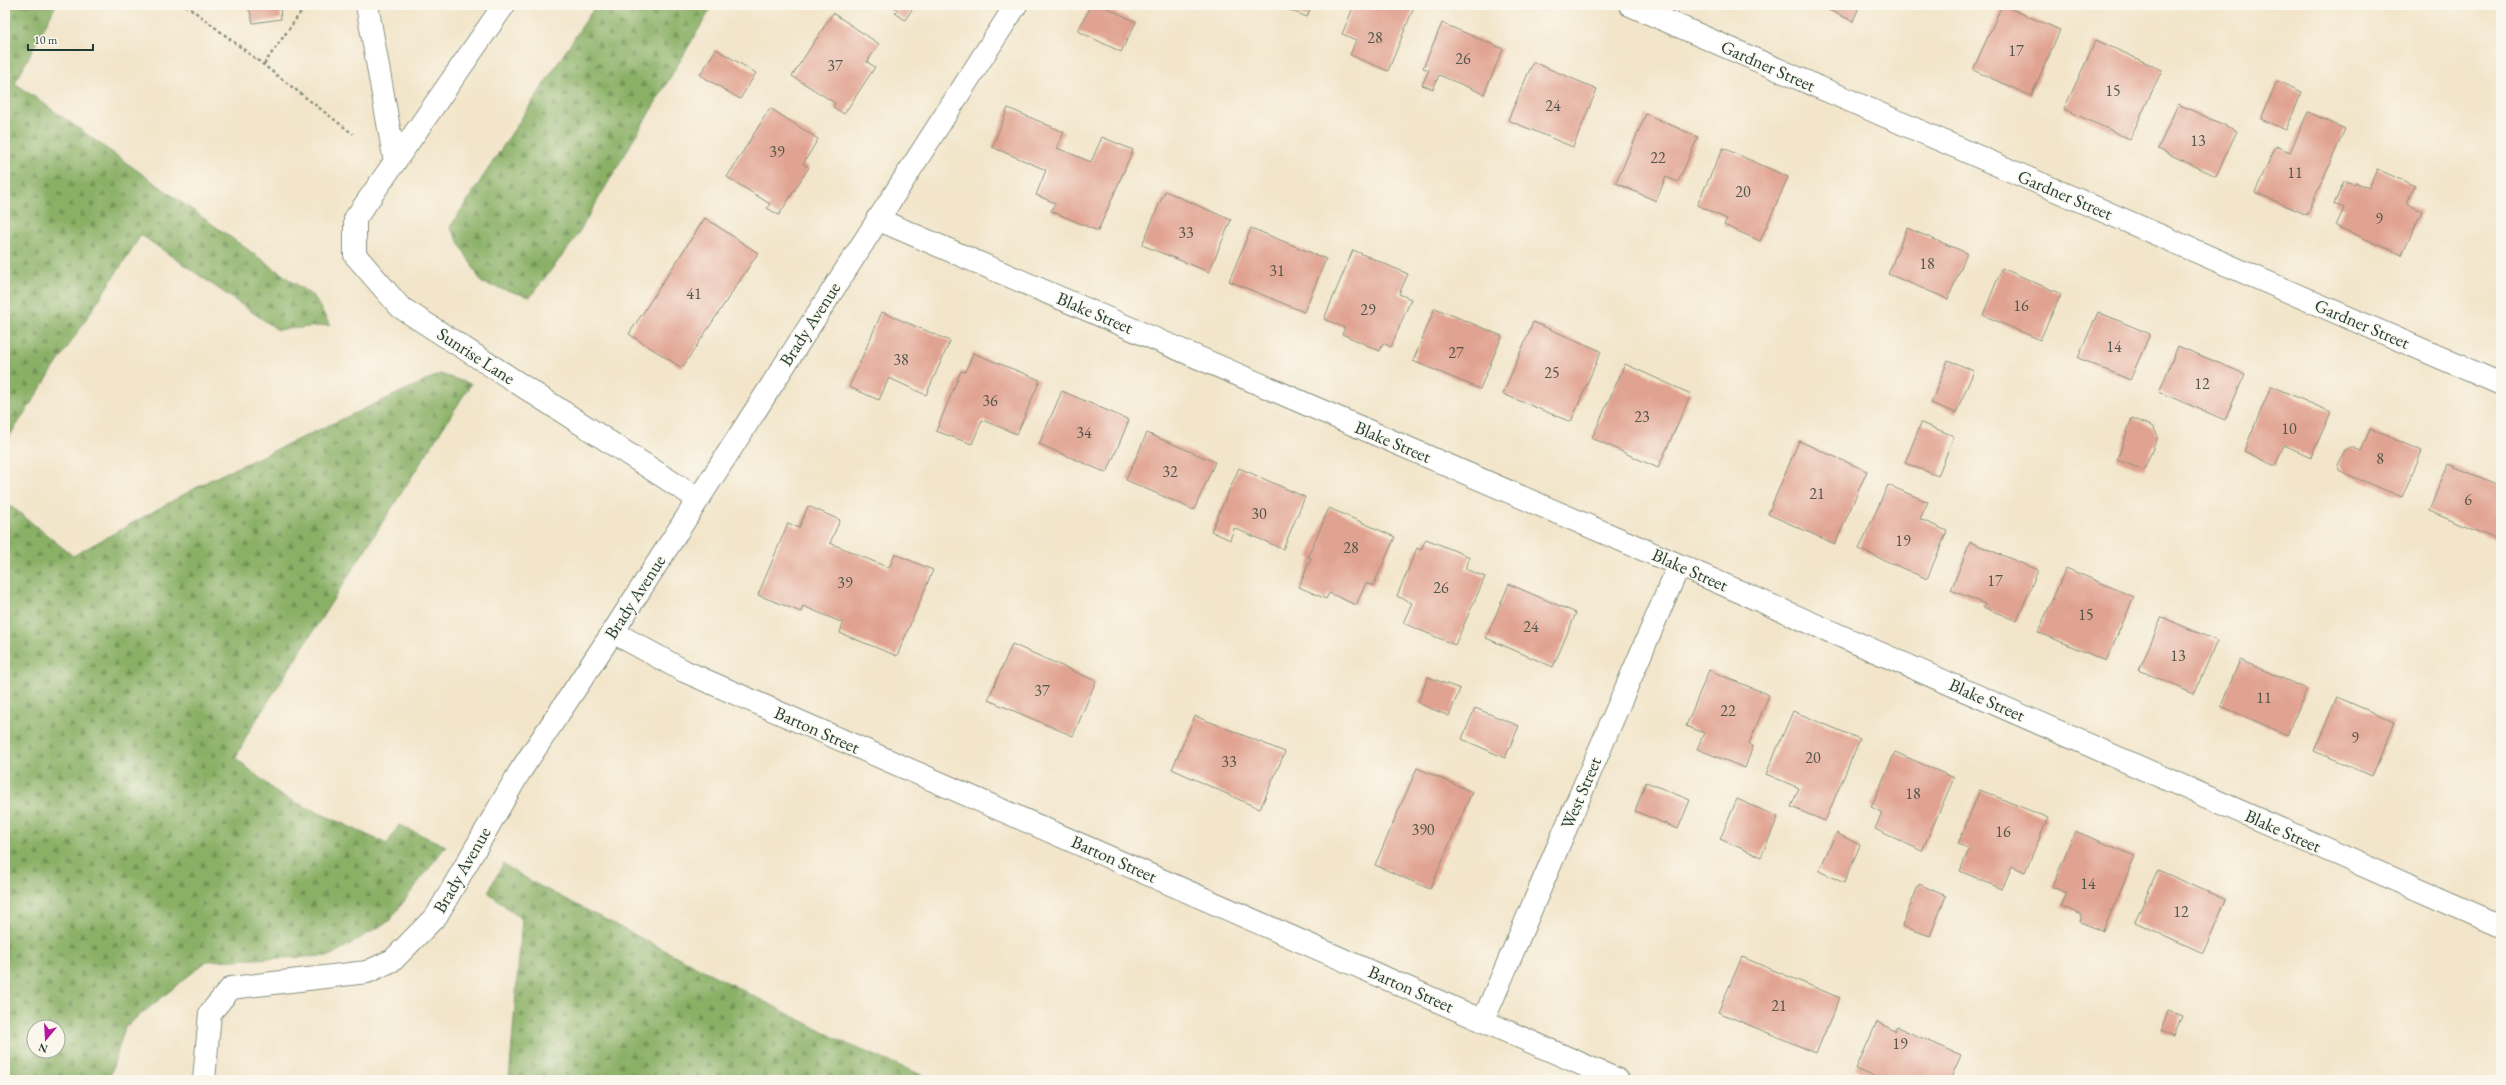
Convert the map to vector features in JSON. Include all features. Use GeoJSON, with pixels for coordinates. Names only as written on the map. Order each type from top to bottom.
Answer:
{"type":"FeatureCollection","features":[{"type":"Feature","properties":{"kind":"street"},"geometry":{"type":"LineString","coordinates":[[367,5],[395,162]]}},
{"type":"Feature","properties":{"kind":"street","name":"Sunrise Lane"},"geometry":{"type":"LineString","coordinates":[[504,5],[355,218],[355,255],[400,307],[698,499]]}},
{"type":"Feature","properties":{"kind":"street","name":"Brady Avenue"},"geometry":{"type":"LineString","coordinates":[[204,1080],[210,1014],[231,988],[367,972],[393,960],[437,915],[519,773],[613,632],[877,219],[1016,5]]}},
{"type":"Feature","properties":{"kind":"street","name":"Gardner Street"},"geometry":{"type":"LineString","coordinates":[[1630,5],[2501,384]]}},
{"type":"Feature","properties":{"kind":"street","name":"Blake Street"},"geometry":{"type":"LineString","coordinates":[[877,219],[1679,566],[2501,926]]}},
{"type":"Feature","properties":{"kind":"street","name":"West Street"},"geometry":{"type":"LineString","coordinates":[[1483,1021],[1679,566]]}},
{"type":"Feature","properties":{"kind":"street","name":"Barton Street"},"geometry":{"type":"LineString","coordinates":[[613,632],[684,671],[1618,1080]]}},
{"type":"Feature","properties":{"kind":"path"},"geometry":{"type":"LineString","coordinates":[[186,5],[352,130],[354,137]]}},
{"type":"Feature","properties":{"kind":"path"},"geometry":{"type":"LineString","coordinates":[[264,64],[306,5]]}},
{"type":"Feature","properties":{"kind":"green space"},"geometry":{"type":"Polygon","coordinates":[[[5,5],[56,5],[15,83],[314,297],[330,325],[278,330],[141,235],[5,443],[5,5]]]}},
{"type":"Feature","properties":{"kind":"green space"},"geometry":{"type":"Polygon","coordinates":[[[596,5],[713,5],[573,242],[530,297],[482,283],[450,227],[596,5]]]}},
{"type":"Feature","properties":{"kind":"green space"},"geometry":{"type":"Polygon","coordinates":[[[440,374],[471,384],[248,733],[236,758],[280,795],[387,844],[399,825],[446,846],[389,921],[330,956],[207,961],[125,1027],[109,1080],[5,1080],[5,493],[6,502],[73,556],[210,480],[440,374]]]}},
{"type":"Feature","properties":{"kind":"green space"},"geometry":{"type":"Polygon","coordinates":[[[503,864],[534,883],[847,1044],[934,1080],[509,1080],[522,920],[488,892],[503,864]]]}},
{"type":"Feature","properties":{"kind":"building"},"geometry":{"type":"Polygon","coordinates":[[[243,5],[280,5],[281,19],[253,23],[250,11],[243,5]]]}},
{"type":"Feature","properties":{"kind":"building"},"geometry":{"type":"Polygon","coordinates":[[[891,5],[915,5],[905,20],[895,13],[898,10],[891,5]]]}},
{"type":"Feature","properties":{"kind":"building"},"geometry":{"type":"Polygon","coordinates":[[[1091,5],[1101,5],[1136,22],[1121,52],[1078,31],[1091,5]]]}},
{"type":"Feature","properties":{"kind":"building"},"geometry":{"type":"Polygon","coordinates":[[[1277,5],[1312,5],[1307,17],[1277,5]]]}},
{"type":"Feature","properties":{"kind":"building"},"geometry":{"type":"Polygon","coordinates":[[[1354,5],[1414,7],[1388,71],[1350,55],[1356,40],[1342,34],[1354,5]]]}},
{"type":"Feature","properties":{"kind":"building"},"geometry":{"type":"Polygon","coordinates":[[[1817,5],[1860,5],[1853,21],[1817,5]]]}},
{"type":"Feature","properties":{"kind":"building"},"geometry":{"type":"Polygon","coordinates":[[[2002,5],[2060,30],[2031,96],[1973,70],[2002,5]]]}},
{"type":"Feature","properties":{"kind":"building"},"geometry":{"type":"Polygon","coordinates":[[[833,13],[879,44],[867,62],[875,67],[844,114],[833,107],[835,103],[792,76],[833,13]]]}},
{"type":"Feature","properties":{"kind":"building"},"geometry":{"type":"Polygon","coordinates":[[[1442,23],[1503,49],[1484,94],[1439,75],[1433,89],[1422,85],[1429,70],[1423,68],[1442,23]]]}},
{"type":"Feature","properties":{"kind":"building"},"geometry":{"type":"Polygon","coordinates":[[[2096,40],[2162,70],[2130,139],[2064,109],[2096,40]]]}},
{"type":"Feature","properties":{"kind":"building"},"geometry":{"type":"Polygon","coordinates":[[[716,49],[756,73],[740,99],[700,75],[716,49]]]}},
{"type":"Feature","properties":{"kind":"building"},"geometry":{"type":"Polygon","coordinates":[[[1533,62],[1597,89],[1573,147],[1508,120],[1533,62]]]}},
{"type":"Feature","properties":{"kind":"building"},"geometry":{"type":"Polygon","coordinates":[[[2277,81],[2302,92],[2286,130],[2261,119],[2277,81]]]}},
{"type":"Feature","properties":{"kind":"building"},"geometry":{"type":"Polygon","coordinates":[[[2178,104],[2237,131],[2216,176],[2158,149],[2178,104]]]}},
{"type":"Feature","properties":{"kind":"building"},"geometry":{"type":"Polygon","coordinates":[[[770,108],[818,139],[803,164],[809,167],[779,215],[767,208],[770,204],[727,177],[770,108]]]}},
{"type":"Feature","properties":{"kind":"building"},"geometry":{"type":"Polygon","coordinates":[[[1008,108],[1064,132],[1057,148],[1091,162],[1102,137],[1133,150],[1098,231],[1051,211],[1055,203],[1036,195],[1046,170],[992,147],[1008,108]]]}},
{"type":"Feature","properties":{"kind":"building"},"geometry":{"type":"Polygon","coordinates":[[[2308,112],[2345,129],[2307,215],[2255,192],[2276,146],[2290,152],[2308,112]]]}},
{"type":"Feature","properties":{"kind":"building"},"geometry":{"type":"Polygon","coordinates":[[[1646,114],[1698,137],[1678,182],[1666,177],[1656,201],[1616,183],[1646,114]]]}},
{"type":"Feature","properties":{"kind":"building"},"geometry":{"type":"Polygon","coordinates":[[[1723,148],[1788,177],[1760,241],[1724,225],[1727,219],[1697,205],[1723,148]]]}},
{"type":"Feature","properties":{"kind":"building"},"geometry":{"type":"Polygon","coordinates":[[[2377,169],[2415,186],[2407,204],[2422,211],[2402,255],[2336,226],[2344,208],[2334,204],[2344,181],[2354,184],[2355,182],[2369,188],[2377,169]]]}},
{"type":"Feature","properties":{"kind":"building"},"geometry":{"type":"Polygon","coordinates":[[[1165,191],[1231,220],[1209,272],[1142,245],[1165,191]]]}},
{"type":"Feature","properties":{"kind":"building"},"geometry":{"type":"Polygon","coordinates":[[[705,218],[758,253],[682,368],[629,334],[705,218]]]}},
{"type":"Feature","properties":{"kind":"building"},"geometry":{"type":"Polygon","coordinates":[[[1251,228],[1326,259],[1304,312],[1229,281],[1251,228]]]}},
{"type":"Feature","properties":{"kind":"building"},"geometry":{"type":"Polygon","coordinates":[[[1907,228],[1967,253],[1948,299],[1888,274],[1907,228]]]}},
{"type":"Feature","properties":{"kind":"building"},"geometry":{"type":"Polygon","coordinates":[[[1353,250],[1408,274],[1399,294],[1411,299],[1391,347],[1383,343],[1380,351],[1342,334],[1345,328],[1324,319],[1353,250]]]}},
{"type":"Feature","properties":{"kind":"building"},"geometry":{"type":"Polygon","coordinates":[[[2002,268],[2061,294],[2040,340],[1983,315],[2002,268]]]}},
{"type":"Feature","properties":{"kind":"building"},"geometry":{"type":"Polygon","coordinates":[[[1435,308],[1502,336],[1480,389],[1413,361],[1435,308]]]}},
{"type":"Feature","properties":{"kind":"building"},"geometry":{"type":"Polygon","coordinates":[[[882,312],[950,341],[926,395],[889,378],[879,400],[849,387],[882,312]]]}},
{"type":"Feature","properties":{"kind":"building"},"geometry":{"type":"Polygon","coordinates":[[[2098,312],[2150,334],[2130,380],[2078,358],[2098,312]]]}},
{"type":"Feature","properties":{"kind":"building"},"geometry":{"type":"Polygon","coordinates":[[[1533,322],[1601,351],[1571,422],[1503,394],[1533,322]]]}},
{"type":"Feature","properties":{"kind":"building"},"geometry":{"type":"Polygon","coordinates":[[[2178,346],[2245,374],[2225,420],[2159,392],[2178,346]]]}},
{"type":"Feature","properties":{"kind":"building"},"geometry":{"type":"Polygon","coordinates":[[[973,353],[1040,380],[1017,434],[982,420],[972,444],[936,431],[961,371],[965,372],[973,353]]]}},
{"type":"Feature","properties":{"kind":"building"},"geometry":{"type":"Polygon","coordinates":[[[1948,360],[1974,371],[1956,413],[1931,403],[1948,360]]]}},
{"type":"Feature","properties":{"kind":"building"},"geometry":{"type":"Polygon","coordinates":[[[1625,364],[1691,394],[1658,468],[1592,438],[1625,364]]]}},
{"type":"Feature","properties":{"kind":"building"},"geometry":{"type":"Polygon","coordinates":[[[2271,386],[2331,412],[2311,457],[2284,445],[2275,466],[2244,451],[2271,386]]]}},
{"type":"Feature","properties":{"kind":"building"},"geometry":{"type":"Polygon","coordinates":[[[1062,391],[1129,420],[1107,473],[1039,444],[1062,391]]]}},
{"type":"Feature","properties":{"kind":"building"},"geometry":{"type":"Polygon","coordinates":[[[2132,418],[2153,427],[2158,436],[2144,470],[2117,460],[2132,418]]]}},
{"type":"Feature","properties":{"kind":"building"},"geometry":{"type":"Polygon","coordinates":[[[1921,423],[1954,436],[1938,476],[1905,463],[1921,423]]]}},
{"type":"Feature","properties":{"kind":"building"},"geometry":{"type":"Polygon","coordinates":[[[2370,429],[2422,451],[2402,497],[2341,472],[2338,465],[2345,450],[2351,447],[2361,451],[2370,429]]]}},
{"type":"Feature","properties":{"kind":"building"},"geometry":{"type":"Polygon","coordinates":[[[1147,433],[1215,462],[1194,510],[1126,480],[1147,433]]]}},
{"type":"Feature","properties":{"kind":"building"},"geometry":{"type":"Polygon","coordinates":[[[1799,441],[1867,471],[1835,544],[1768,514],[1799,441]]]}},
{"type":"Feature","properties":{"kind":"building"},"geometry":{"type":"Polygon","coordinates":[[[2448,464],[2501,486],[2501,525],[2495,539],[2429,511],[2448,464]]]}},
{"type":"Feature","properties":{"kind":"building"},"geometry":{"type":"Polygon","coordinates":[[[1239,468],[1305,497],[1283,549],[1234,528],[1230,540],[1211,531],[1239,468]]]}},
{"type":"Feature","properties":{"kind":"building"},"geometry":{"type":"Polygon","coordinates":[[[1888,485],[1928,502],[1920,519],[1947,531],[1927,579],[1859,549],[1888,485]]]}},
{"type":"Feature","properties":{"kind":"building"},"geometry":{"type":"Polygon","coordinates":[[[808,506],[840,520],[830,543],[889,568],[895,554],[933,570],[897,656],[840,633],[843,623],[803,606],[801,612],[758,595],[788,523],[799,528],[808,506]]]}},
{"type":"Feature","properties":{"kind":"building"},"geometry":{"type":"Polygon","coordinates":[[[1329,508],[1395,537],[1373,586],[1366,583],[1356,605],[1329,593],[1326,599],[1299,587],[1311,558],[1308,557],[1329,508]]]}},
{"type":"Feature","properties":{"kind":"building"},"geometry":{"type":"Polygon","coordinates":[[[1426,539],[1470,557],[1465,569],[1485,577],[1455,645],[1403,623],[1412,603],[1397,596],[1417,548],[1421,550],[1426,539]]]}},
{"type":"Feature","properties":{"kind":"building"},"geometry":{"type":"Polygon","coordinates":[[[1970,542],[2038,570],[2017,621],[1983,607],[1985,604],[1951,590],[1970,542]]]}},
{"type":"Feature","properties":{"kind":"building"},"geometry":{"type":"Polygon","coordinates":[[[2066,568],[2134,597],[2106,661],[2038,632],[2066,568]]]}},
{"type":"Feature","properties":{"kind":"building"},"geometry":{"type":"Polygon","coordinates":[[[1509,584],[1576,613],[1553,667],[1486,638],[1509,584]]]}},
{"type":"Feature","properties":{"kind":"building"},"geometry":{"type":"Polygon","coordinates":[[[2162,617],[2217,641],[2194,694],[2139,670],[2162,617]]]}},
{"type":"Feature","properties":{"kind":"building"},"geometry":{"type":"Polygon","coordinates":[[[1012,644],[1096,681],[1073,736],[988,700],[1012,644]]]}},
{"type":"Feature","properties":{"kind":"building"},"geometry":{"type":"Polygon","coordinates":[[[2240,660],[2307,689],[2287,735],[2221,706],[2240,660]]]}},
{"type":"Feature","properties":{"kind":"building"},"geometry":{"type":"Polygon","coordinates":[[[1709,670],[1769,695],[1749,744],[1753,746],[1745,768],[1697,749],[1704,733],[1686,726],[1709,670]]]}},
{"type":"Feature","properties":{"kind":"building"},"geometry":{"type":"Polygon","coordinates":[[[1428,677],[1460,689],[1449,716],[1418,703],[1428,677]]]}},
{"type":"Feature","properties":{"kind":"building"},"geometry":{"type":"Polygon","coordinates":[[[2337,697],[2395,722],[2372,776],[2314,751],[2337,697]]]}},
{"type":"Feature","properties":{"kind":"building"},"geometry":{"type":"Polygon","coordinates":[[[1475,708],[1519,726],[1505,758],[1462,739],[1475,708]]]}},
{"type":"Feature","properties":{"kind":"building"},"geometry":{"type":"Polygon","coordinates":[[[1793,711],[1860,739],[1825,821],[1791,807],[1799,788],[1766,774],[1793,711]]]}},
{"type":"Feature","properties":{"kind":"building"},"geometry":{"type":"Polygon","coordinates":[[[1195,716],[1285,752],[1260,809],[1172,769],[1195,716]]]}},
{"type":"Feature","properties":{"kind":"building"},"geometry":{"type":"Polygon","coordinates":[[[1895,752],[1954,778],[1922,851],[1875,829],[1882,812],[1871,807],[1895,752]]]}},
{"type":"Feature","properties":{"kind":"building"},"geometry":{"type":"Polygon","coordinates":[[[1417,768],[1472,792],[1430,889],[1375,865],[1417,768]]]}},
{"type":"Feature","properties":{"kind":"building"},"geometry":{"type":"Polygon","coordinates":[[[1646,782],[1690,800],[1678,829],[1635,811],[1646,782]]]}},
{"type":"Feature","properties":{"kind":"building"},"geometry":{"type":"Polygon","coordinates":[[[1980,790],[2048,818],[2025,872],[2012,866],[2002,889],[1960,871],[1969,849],[1958,844],[1980,790]]]}},
{"type":"Feature","properties":{"kind":"building"},"geometry":{"type":"Polygon","coordinates":[[[1737,799],[1778,817],[1761,857],[1720,839],[1737,799]]]}},
{"type":"Feature","properties":{"kind":"building"},"geometry":{"type":"Polygon","coordinates":[[[2075,831],[2135,856],[2103,931],[2080,922],[2082,915],[2061,906],[2067,893],[2052,887],[2075,831]]]}},
{"type":"Feature","properties":{"kind":"building"},"geometry":{"type":"Polygon","coordinates":[[[1836,833],[1860,845],[1844,883],[1819,871],[1836,833]]]}},
{"type":"Feature","properties":{"kind":"building"},"geometry":{"type":"Polygon","coordinates":[[[2158,870],[2226,900],[2203,953],[2135,922],[2158,870]]]}},
{"type":"Feature","properties":{"kind":"building"},"geometry":{"type":"Polygon","coordinates":[[[1919,884],[1946,896],[1930,936],[1902,926],[1919,884]]]}},
{"type":"Feature","properties":{"kind":"building"},"geometry":{"type":"Polygon","coordinates":[[[1742,957],[1840,998],[1816,1053],[1718,1012],[1742,957]]]}},
{"type":"Feature","properties":{"kind":"building"},"geometry":{"type":"Polygon","coordinates":[[[2168,1010],[2182,1015],[2174,1036],[2161,1031],[2168,1010]]]}},
{"type":"Feature","properties":{"kind":"building"},"geometry":{"type":"Polygon","coordinates":[[[1877,1022],[1895,1031],[1897,1027],[1961,1055],[1950,1080],[1882,1080],[1856,1069],[1877,1022]]]}}]}
